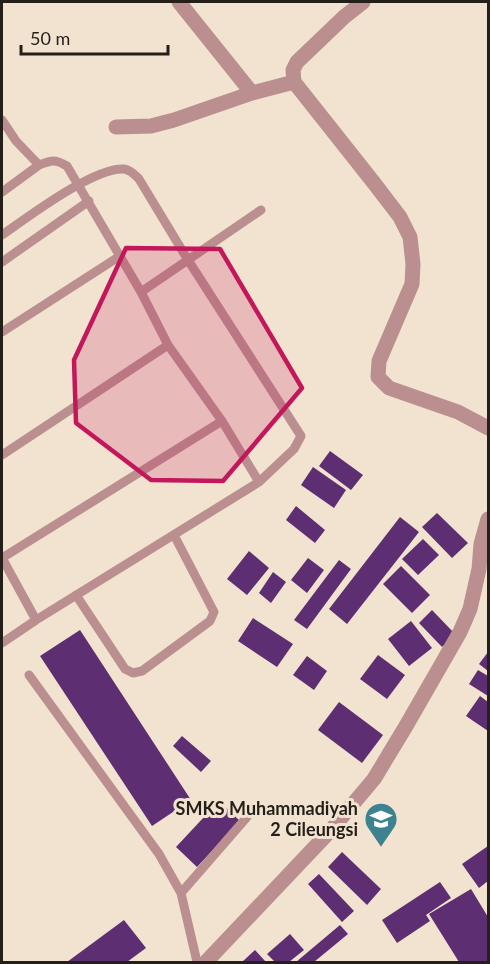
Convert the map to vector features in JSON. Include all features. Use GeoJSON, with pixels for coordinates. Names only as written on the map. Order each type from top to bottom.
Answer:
{"type":"FeatureCollection","features":[{"type":"Feature","properties":{"kind":"street"},"geometry":{"type":"LineString","coordinates":[[179,2],[252,93]]}},
{"type":"Feature","properties":{"kind":"street"},"geometry":{"type":"LineString","coordinates":[[363,2],[297,62],[293,70],[294,82],[374,183],[400,218],[410,237],[413,264],[412,284],[379,361],[378,377],[389,388],[458,412],[489,428]]}},
{"type":"Feature","properties":{"kind":"street"},"geometry":{"type":"LineString","coordinates":[[116,127],[151,126],[252,93],[294,82]]}},
{"type":"Feature","properties":{"kind":"street"},"geometry":{"type":"LineString","coordinates":[[206,963],[331,830],[374,779],[460,632],[470,609],[481,544],[489,519]]}},
{"type":"Feature","properties":{"kind":"lane"},"geometry":{"type":"LineString","coordinates":[[2,120],[16,141],[39,165]]}},
{"type":"Feature","properties":{"kind":"lane"},"geometry":{"type":"LineString","coordinates":[[2,192],[39,165],[52,160],[67,166],[141,292],[168,345],[222,422],[259,482]]}},
{"type":"Feature","properties":{"kind":"lane"},"geometry":{"type":"LineString","coordinates":[[2,234],[78,184],[111,170],[126,169],[133,172],[301,436],[294,449],[259,482],[2,643]]}},
{"type":"Feature","properties":{"kind":"lane"},"geometry":{"type":"LineString","coordinates":[[2,262],[89,201]]}},
{"type":"Feature","properties":{"kind":"lane"},"geometry":{"type":"LineString","coordinates":[[141,292],[261,210]]}},
{"type":"Feature","properties":{"kind":"lane"},"geometry":{"type":"LineString","coordinates":[[2,332],[120,256]]}},
{"type":"Feature","properties":{"kind":"lane"},"geometry":{"type":"LineString","coordinates":[[2,455],[168,345]]}},
{"type":"Feature","properties":{"kind":"lane"},"geometry":{"type":"LineString","coordinates":[[36,620],[2,558],[222,422]]}},
{"type":"Feature","properties":{"kind":"lane"},"geometry":{"type":"LineString","coordinates":[[76,595],[125,669],[133,673],[142,671],[210,621],[214,612],[174,535]]}},
{"type":"Feature","properties":{"kind":"lane"},"geometry":{"type":"LineString","coordinates":[[29,675],[159,854],[181,893],[197,963]]}},
{"type":"Feature","properties":{"kind":"lane"},"geometry":{"type":"LineString","coordinates":[[181,893],[247,817]]}},
{"type":"Feature","properties":{"kind":"highlighted area"},"geometry":{"type":"Polygon","coordinates":[[[126,248],[220,249],[302,388],[223,481],[151,480],[76,423],[74,360],[126,248]]]}},
{"type":"Feature","properties":{"kind":"building"},"geometry":{"type":"Polygon","coordinates":[[[330,451],[363,475],[351,490],[319,466],[330,451]]]}},
{"type":"Feature","properties":{"kind":"building"},"geometry":{"type":"Polygon","coordinates":[[[313,467],[346,490],[334,508],[301,485],[313,467]]]}},
{"type":"Feature","properties":{"kind":"building"},"geometry":{"type":"Polygon","coordinates":[[[296,506],[325,530],[315,543],[286,520],[296,506]]]}},
{"type":"Feature","properties":{"kind":"building"},"geometry":{"type":"Polygon","coordinates":[[[437,513],[468,543],[452,558],[422,527],[437,513]]]}},
{"type":"Feature","properties":{"kind":"building"},"geometry":{"type":"Polygon","coordinates":[[[400,517],[419,532],[347,624],[329,609],[400,517]]]}},
{"type":"Feature","properties":{"kind":"building"},"geometry":{"type":"Polygon","coordinates":[[[423,539],[439,555],[418,575],[402,559],[423,539]]]}},
{"type":"Feature","properties":{"kind":"building"},"geometry":{"type":"Polygon","coordinates":[[[249,551],[269,568],[247,595],[227,579],[249,551]]]}},
{"type":"Feature","properties":{"kind":"building"},"geometry":{"type":"Polygon","coordinates":[[[308,558],[324,570],[307,593],[291,580],[308,558]]]}},
{"type":"Feature","properties":{"kind":"building"},"geometry":{"type":"Polygon","coordinates":[[[339,560],[351,569],[307,629],[294,620],[339,560]]]}},
{"type":"Feature","properties":{"kind":"building"},"geometry":{"type":"Polygon","coordinates":[[[401,566],[430,595],[412,613],[383,584],[401,566]]]}},
{"type":"Feature","properties":{"kind":"building"},"geometry":{"type":"Polygon","coordinates":[[[273,572],[286,582],[271,603],[259,593],[273,572]]]}},
{"type":"Feature","properties":{"kind":"building"},"geometry":{"type":"Polygon","coordinates":[[[432,610],[455,634],[442,647],[419,623],[432,610]]]}},
{"type":"Feature","properties":{"kind":"building"},"geometry":{"type":"Polygon","coordinates":[[[253,618],[293,644],[277,667],[238,641],[253,618]]]}},
{"type":"Feature","properties":{"kind":"building"},"geometry":{"type":"Polygon","coordinates":[[[411,621],[432,648],[409,666],[388,639],[411,621]]]}},
{"type":"Feature","properties":{"kind":"building"},"geometry":{"type":"Polygon","coordinates":[[[80,630],[191,800],[152,826],[40,656],[80,630]]]}},
{"type":"Feature","properties":{"kind":"building"},"geometry":{"type":"Polygon","coordinates":[[[488,652],[488,671],[479,664],[488,652]]]}},
{"type":"Feature","properties":{"kind":"building"},"geometry":{"type":"Polygon","coordinates":[[[378,655],[405,675],[387,699],[360,679],[378,655]]]}},
{"type":"Feature","properties":{"kind":"building"},"geometry":{"type":"Polygon","coordinates":[[[307,656],[327,671],[314,690],[293,675],[307,656]]]}},
{"type":"Feature","properties":{"kind":"building"},"geometry":{"type":"Polygon","coordinates":[[[478,670],[488,676],[488,696],[469,684],[478,670]]]}},
{"type":"Feature","properties":{"kind":"building"},"geometry":{"type":"Polygon","coordinates":[[[480,696],[488,702],[488,731],[466,716],[480,696]]]}},
{"type":"Feature","properties":{"kind":"building"},"geometry":{"type":"Polygon","coordinates":[[[339,702],[383,735],[362,763],[318,730],[339,702]]]}},
{"type":"Feature","properties":{"kind":"building"},"geometry":{"type":"Polygon","coordinates":[[[182,736],[211,761],[201,772],[173,746],[182,736]]]}},
{"type":"Feature","properties":{"kind":"building"},"geometry":{"type":"Polygon","coordinates":[[[219,801],[240,821],[197,867],[176,847],[219,801]]]}},
{"type":"Feature","properties":{"kind":"building"},"geometry":{"type":"Polygon","coordinates":[[[488,846],[488,881],[479,888],[462,864],[488,846]]]}},
{"type":"Feature","properties":{"kind":"building"},"geometry":{"type":"Polygon","coordinates":[[[342,852],[381,889],[367,905],[328,867],[342,852]]]}},
{"type":"Feature","properties":{"kind":"building"},"geometry":{"type":"Polygon","coordinates":[[[319,874],[354,911],[342,922],[308,884],[319,874]]]}},
{"type":"Feature","properties":{"kind":"building"},"geometry":{"type":"Polygon","coordinates":[[[440,882],[451,898],[426,915],[430,921],[397,943],[382,920],[440,882]]]}},
{"type":"Feature","properties":{"kind":"building"},"geometry":{"type":"Polygon","coordinates":[[[471,889],[488,917],[488,962],[459,962],[429,914],[471,889]]]}},
{"type":"Feature","properties":{"kind":"building"},"geometry":{"type":"Polygon","coordinates":[[[124,920],[146,948],[127,962],[67,962],[124,920]]]}},
{"type":"Feature","properties":{"kind":"building"},"geometry":{"type":"Polygon","coordinates":[[[340,925],[348,934],[314,962],[296,962],[340,925]]]}},
{"type":"Feature","properties":{"kind":"building"},"geometry":{"type":"Polygon","coordinates":[[[290,934],[304,950],[289,962],[275,962],[267,954],[290,934]]]}},
{"type":"Feature","properties":{"kind":"building"},"geometry":{"type":"Polygon","coordinates":[[[255,950],[266,962],[242,962],[255,950]]]}},
{"type":"Feature","properties":{"kind":"place","name":"SMKS Muhammadiyah 2 Cileungsi"},"geometry":{"type":"Point","coordinates":[381,848]}}]}
